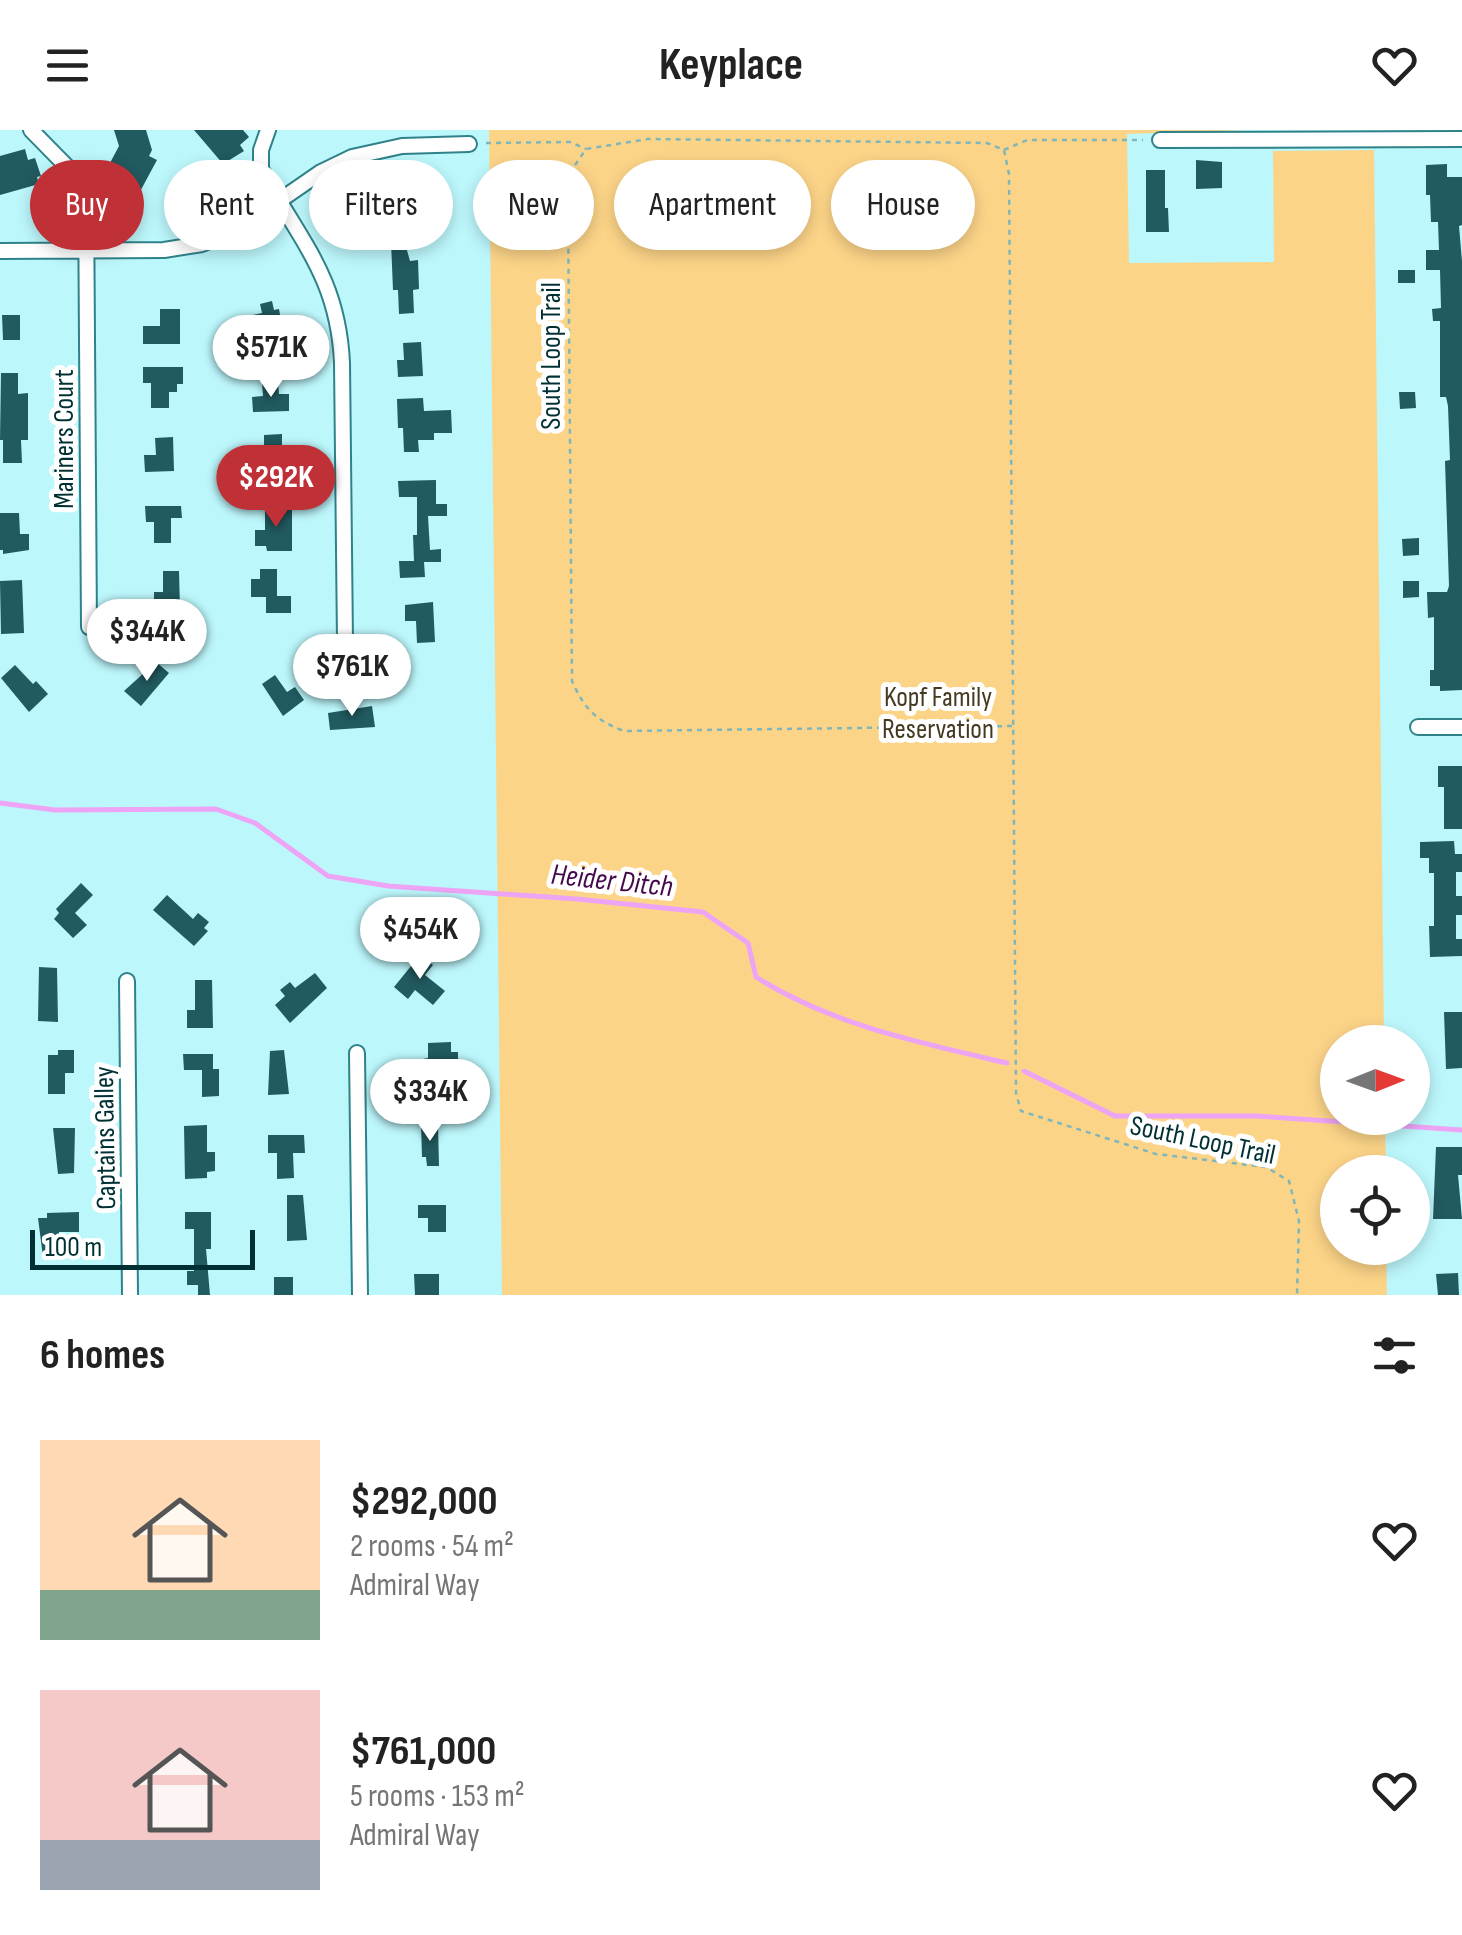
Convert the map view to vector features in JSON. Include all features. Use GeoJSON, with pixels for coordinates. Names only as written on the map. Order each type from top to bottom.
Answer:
{"type":"FeatureCollection","features":[{"type":"Feature","properties":{"kind":"street","name":"Mariners Court"},"geometry":{"type":"LineString","coordinates":[[30,130],[59,160]]}},
{"type":"Feature","properties":{"kind":"street"},"geometry":{"type":"LineString","coordinates":[[260,160],[268,130]]}},
{"type":"Feature","properties":{"kind":"street"},"geometry":{"type":"LineString","coordinates":[[1160,140],[1280,135],[1462,139]]}},
{"type":"Feature","properties":{"kind":"street"},"geometry":{"type":"LineString","coordinates":[[289,194],[321,172],[368,152],[402,146],[469,144]]}},
{"type":"Feature","properties":{"kind":"street"},"geometry":{"type":"LineString","coordinates":[[289,219],[321,268],[338,324],[342,362],[345,642]]}},
{"type":"Feature","properties":{"kind":"street"},"geometry":{"type":"LineString","coordinates":[[0,250],[30,250]]}},
{"type":"Feature","properties":{"kind":"street","name":"Mariners Court"},"geometry":{"type":"LineString","coordinates":[[88,250],[90,628]]}},
{"type":"Feature","properties":{"kind":"street"},"geometry":{"type":"LineString","coordinates":[[1418,727],[1462,728]]}},
{"type":"Feature","properties":{"kind":"street","name":"Captains Galley"},"geometry":{"type":"LineString","coordinates":[[127,981],[130,1295]]}},
{"type":"Feature","properties":{"kind":"street"},"geometry":{"type":"LineString","coordinates":[[358,1053],[360,1295]]}},
{"type":"Feature","properties":{"kind":"path"},"geometry":{"type":"LineString","coordinates":[[469,144],[570,142],[586,149],[648,139],[987,143],[1004,150],[1027,140],[1160,140]]}},
{"type":"Feature","properties":{"kind":"path","name":"South Loop Trail"},"geometry":{"type":"LineString","coordinates":[[586,149],[571,171],[568,205],[572,681],[583,706],[602,723],[624,730],[1012,726]]}},
{"type":"Feature","properties":{"kind":"path","name":"South Loop Trail"},"geometry":{"type":"LineString","coordinates":[[1004,150],[1009,174],[1016,1093],[1021,1110],[1156,1154],[1266,1167],[1290,1180],[1298,1222],[1297,1295]]}},
{"type":"Feature","properties":{"kind":"green space","name":"Kopf Family Reservation"},"geometry":{"type":"Polygon","coordinates":[[[489,130],[1247,130],[1127,134],[1129,263],[1274,262],[1273,151],[1374,150],[1384,1025],[1320,1025],[1320,1135],[1385,1135],[1386,1155],[1320,1155],[1320,1265],[1386,1265],[1387,1295],[502,1295],[490,250],[594,250],[594,160],[489,160],[489,130]]]}},
{"type":"Feature","properties":{"kind":"building"},"geometry":{"type":"Polygon","coordinates":[[[114,130],[146,130],[152,150],[149,156],[157,160],[144,184],[144,160],[112,160],[119,146],[114,130]]]}},
{"type":"Feature","properties":{"kind":"building"},"geometry":{"type":"Polygon","coordinates":[[[194,130],[243,130],[249,137],[240,145],[244,151],[229,160],[220,160],[194,130]]]}},
{"type":"Feature","properties":{"kind":"building"},"geometry":{"type":"Polygon","coordinates":[[[25,149],[28,160],[35,158],[30,160],[30,187],[0,195],[0,156],[25,149]]]}},
{"type":"Feature","properties":{"kind":"building"},"geometry":{"type":"Polygon","coordinates":[[[1196,160],[1222,162],[1222,188],[1196,189],[1196,160]]]}},
{"type":"Feature","properties":{"kind":"building"},"geometry":{"type":"Polygon","coordinates":[[[1447,164],[1447,177],[1462,177],[1462,690],[1440,691],[1440,686],[1430,686],[1430,670],[1434,670],[1434,617],[1428,618],[1427,592],[1447,592],[1449,586],[1445,461],[1450,460],[1448,406],[1446,397],[1440,397],[1440,321],[1433,321],[1432,309],[1441,308],[1440,270],[1426,270],[1426,250],[1439,250],[1438,222],[1431,222],[1430,195],[1426,195],[1426,165],[1447,164]]]}},
{"type":"Feature","properties":{"kind":"building"},"geometry":{"type":"Polygon","coordinates":[[[1146,170],[1165,170],[1169,232],[1146,232],[1146,170]]]}},
{"type":"Feature","properties":{"kind":"building"},"geometry":{"type":"Polygon","coordinates":[[[391,250],[407,250],[410,261],[418,260],[419,289],[413,290],[414,313],[399,314],[398,290],[393,290],[391,250]]]}},
{"type":"Feature","properties":{"kind":"building"},"geometry":{"type":"Polygon","coordinates":[[[1398,270],[1415,270],[1415,283],[1398,283],[1398,270]]]}},
{"type":"Feature","properties":{"kind":"building"},"geometry":{"type":"Polygon","coordinates":[[[272,301],[274,310],[279,309],[285,343],[260,348],[253,315],[262,313],[260,304],[272,301]]]}},
{"type":"Feature","properties":{"kind":"building"},"geometry":{"type":"Polygon","coordinates":[[[160,309],[180,309],[180,344],[143,344],[143,326],[160,326],[160,309]]]}},
{"type":"Feature","properties":{"kind":"building"},"geometry":{"type":"Polygon","coordinates":[[[2,315],[20,315],[20,340],[3,340],[2,315]]]}},
{"type":"Feature","properties":{"kind":"building"},"geometry":{"type":"Polygon","coordinates":[[[421,342],[423,376],[398,377],[397,360],[404,360],[403,343],[421,342]]]}},
{"type":"Feature","properties":{"kind":"building"},"geometry":{"type":"Polygon","coordinates":[[[143,367],[183,367],[183,384],[177,384],[177,392],[169,392],[169,408],[151,408],[151,383],[143,383],[143,367]]]}},
{"type":"Feature","properties":{"kind":"building"},"geometry":{"type":"Polygon","coordinates":[[[1,373],[18,373],[18,394],[28,393],[28,440],[21,440],[22,463],[3,463],[1,373]]]}},
{"type":"Feature","properties":{"kind":"building"},"geometry":{"type":"Polygon","coordinates":[[[278,382],[279,394],[289,394],[289,411],[253,412],[252,397],[263,396],[262,383],[278,382]]]}},
{"type":"Feature","properties":{"kind":"building"},"geometry":{"type":"Polygon","coordinates":[[[1399,392],[1415,392],[1416,408],[1400,409],[1399,392]]]}},
{"type":"Feature","properties":{"kind":"building"},"geometry":{"type":"Polygon","coordinates":[[[423,398],[424,411],[451,410],[452,433],[434,433],[434,440],[418,440],[419,452],[404,452],[397,399],[423,398]]]}},
{"type":"Feature","properties":{"kind":"building"},"geometry":{"type":"Polygon","coordinates":[[[282,434],[282,462],[264,462],[264,435],[282,434]]]}},
{"type":"Feature","properties":{"kind":"building"},"geometry":{"type":"Polygon","coordinates":[[[173,437],[174,471],[145,472],[144,455],[156,455],[155,438],[173,437]]]}},
{"type":"Feature","properties":{"kind":"building"},"geometry":{"type":"Polygon","coordinates":[[[436,480],[436,504],[447,504],[447,516],[428,516],[430,550],[441,549],[441,562],[424,562],[425,577],[400,578],[399,561],[414,561],[417,497],[399,497],[398,481],[436,480]]]}},
{"type":"Feature","properties":{"kind":"building"},"geometry":{"type":"Polygon","coordinates":[[[145,506],[181,506],[182,518],[171,518],[171,543],[154,543],[154,522],[146,522],[145,506]]]}},
{"type":"Feature","properties":{"kind":"building"},"geometry":{"type":"Polygon","coordinates":[[[265,507],[292,507],[292,551],[267,551],[266,546],[255,546],[255,530],[265,530],[265,507]]]}},
{"type":"Feature","properties":{"kind":"building"},"geometry":{"type":"Polygon","coordinates":[[[0,513],[19,513],[20,534],[29,534],[29,550],[3,554],[0,513]]]}},
{"type":"Feature","properties":{"kind":"building"},"geometry":{"type":"Polygon","coordinates":[[[1419,538],[1419,555],[1403,556],[1402,539],[1419,538]]]}},
{"type":"Feature","properties":{"kind":"building"},"geometry":{"type":"Polygon","coordinates":[[[260,569],[277,569],[277,596],[291,596],[291,613],[266,613],[266,597],[251,597],[251,579],[260,579],[260,569]]]}},
{"type":"Feature","properties":{"kind":"building"},"geometry":{"type":"Polygon","coordinates":[[[163,571],[179,571],[180,609],[154,607],[154,592],[163,592],[163,571]]]}},
{"type":"Feature","properties":{"kind":"building"},"geometry":{"type":"Polygon","coordinates":[[[22,580],[24,633],[1,634],[0,581],[22,580]]]}},
{"type":"Feature","properties":{"kind":"building"},"geometry":{"type":"Polygon","coordinates":[[[1403,581],[1419,581],[1419,597],[1403,598],[1403,581]]]}},
{"type":"Feature","properties":{"kind":"building"},"geometry":{"type":"Polygon","coordinates":[[[433,602],[435,642],[417,643],[416,621],[405,621],[405,605],[433,602]]]}},
{"type":"Feature","properties":{"kind":"building"},"geometry":{"type":"Polygon","coordinates":[[[156,662],[169,673],[141,706],[124,691],[156,662]]]}},
{"type":"Feature","properties":{"kind":"building"},"geometry":{"type":"Polygon","coordinates":[[[15,665],[48,694],[29,712],[1,678],[15,665]]]}},
{"type":"Feature","properties":{"kind":"building"},"geometry":{"type":"Polygon","coordinates":[[[275,675],[287,692],[295,687],[304,700],[283,716],[262,684],[275,675]]]}},
{"type":"Feature","properties":{"kind":"building"},"geometry":{"type":"Polygon","coordinates":[[[372,706],[375,727],[330,730],[328,713],[372,706]]]}},
{"type":"Feature","properties":{"kind":"building"},"geometry":{"type":"Polygon","coordinates":[[[1438,766],[1462,766],[1462,829],[1444,829],[1444,787],[1438,787],[1438,766]]]}},
{"type":"Feature","properties":{"kind":"building"},"geometry":{"type":"Polygon","coordinates":[[[1454,841],[1455,854],[1462,854],[1462,872],[1456,872],[1456,896],[1462,896],[1462,915],[1456,915],[1456,939],[1462,939],[1462,956],[1430,957],[1434,873],[1429,873],[1429,858],[1420,858],[1420,842],[1454,841]]]}},
{"type":"Feature","properties":{"kind":"building"},"geometry":{"type":"Polygon","coordinates":[[[81,883],[93,895],[75,913],[87,925],[73,938],[54,919],[59,913],[56,909],[81,883]]]}},
{"type":"Feature","properties":{"kind":"building"},"geometry":{"type":"Polygon","coordinates":[[[167,895],[193,919],[198,913],[209,922],[204,928],[208,931],[194,946],[153,910],[167,895]]]}},
{"type":"Feature","properties":{"kind":"building"},"geometry":{"type":"Polygon","coordinates":[[[420,955],[433,965],[425,975],[445,991],[433,1005],[415,990],[408,999],[394,987],[420,955]]]}},
{"type":"Feature","properties":{"kind":"building"},"geometry":{"type":"Polygon","coordinates":[[[39,967],[57,968],[58,1022],[38,1021],[39,967]]]}},
{"type":"Feature","properties":{"kind":"building"},"geometry":{"type":"Polygon","coordinates":[[[315,973],[327,988],[290,1023],[275,1005],[285,996],[280,990],[290,982],[295,988],[315,973]]]}},
{"type":"Feature","properties":{"kind":"building"},"geometry":{"type":"Polygon","coordinates":[[[195,980],[212,980],[213,1028],[187,1028],[187,1010],[195,1010],[195,980]]]}},
{"type":"Feature","properties":{"kind":"building"},"geometry":{"type":"Polygon","coordinates":[[[1444,1012],[1462,1012],[1462,1068],[1446,1069],[1444,1012]]]}},
{"type":"Feature","properties":{"kind":"building"},"geometry":{"type":"Polygon","coordinates":[[[451,1042],[451,1052],[458,1052],[458,1075],[451,1075],[451,1102],[435,1102],[434,1076],[423,1076],[423,1059],[428,1058],[428,1043],[451,1042]]]}},
{"type":"Feature","properties":{"kind":"building"},"geometry":{"type":"Polygon","coordinates":[[[58,1050],[74,1050],[74,1073],[65,1073],[65,1094],[48,1094],[48,1055],[58,1055],[58,1050]]]}},
{"type":"Feature","properties":{"kind":"building"},"geometry":{"type":"Polygon","coordinates":[[[284,1050],[289,1094],[268,1095],[270,1051],[284,1050]]]}},
{"type":"Feature","properties":{"kind":"building"},"geometry":{"type":"Polygon","coordinates":[[[183,1054],[213,1054],[213,1069],[219,1069],[219,1096],[202,1097],[202,1070],[184,1070],[183,1054]]]}},
{"type":"Feature","properties":{"kind":"building"},"geometry":{"type":"Polygon","coordinates":[[[421,1124],[438,1124],[439,1166],[427,1166],[426,1157],[422,1157],[421,1124]]]}},
{"type":"Feature","properties":{"kind":"building"},"geometry":{"type":"Polygon","coordinates":[[[207,1125],[207,1152],[215,1152],[215,1171],[207,1172],[207,1178],[185,1179],[184,1126],[207,1125]]]}},
{"type":"Feature","properties":{"kind":"building"},"geometry":{"type":"Polygon","coordinates":[[[53,1128],[75,1128],[74,1173],[58,1174],[53,1128]]]}},
{"type":"Feature","properties":{"kind":"building"},"geometry":{"type":"Polygon","coordinates":[[[268,1135],[304,1135],[305,1153],[293,1153],[294,1178],[277,1179],[277,1153],[268,1153],[268,1135]]]}},
{"type":"Feature","properties":{"kind":"building"},"geometry":{"type":"Polygon","coordinates":[[[1436,1147],[1462,1147],[1462,1175],[1458,1175],[1462,1219],[1433,1219],[1436,1147]]]}},
{"type":"Feature","properties":{"kind":"building"},"geometry":{"type":"Polygon","coordinates":[[[287,1195],[303,1195],[307,1240],[287,1241],[287,1195]]]}},
{"type":"Feature","properties":{"kind":"building"},"geometry":{"type":"Polygon","coordinates":[[[418,1205],[446,1205],[446,1232],[428,1232],[428,1218],[418,1218],[418,1205]]]}},
{"type":"Feature","properties":{"kind":"building"},"geometry":{"type":"Polygon","coordinates":[[[79,1212],[79,1232],[59,1232],[59,1257],[43,1257],[38,1218],[47,1218],[47,1213],[79,1212]]]}},
{"type":"Feature","properties":{"kind":"building"},"geometry":{"type":"Polygon","coordinates":[[[185,1212],[211,1212],[211,1249],[206,1249],[210,1295],[198,1295],[198,1285],[187,1285],[187,1271],[194,1271],[194,1229],[185,1229],[185,1212]]]}},
{"type":"Feature","properties":{"kind":"building"},"geometry":{"type":"Polygon","coordinates":[[[1458,1273],[1459,1295],[1438,1295],[1436,1274],[1458,1273]]]}},
{"type":"Feature","properties":{"kind":"building"},"geometry":{"type":"Polygon","coordinates":[[[414,1274],[439,1274],[439,1295],[415,1295],[414,1274]]]}},
{"type":"Feature","properties":{"kind":"building"},"geometry":{"type":"Polygon","coordinates":[[[274,1277],[293,1277],[293,1295],[274,1295],[274,1277]]]}},
{"type":"Feature","properties":{"kind":"waterway","name":"Heider Ditch"},"geometry":{"type":"LineString","coordinates":[[0,803],[55,810],[216,809],[255,823],[328,876],[388,886],[703,912],[748,943],[756,977],[785,994],[877,1030],[1007,1063]]}},
{"type":"Feature","properties":{"kind":"waterway","name":"Heider Ditch"},"geometry":{"type":"LineString","coordinates":[[1024,1071],[1115,1116],[1256,1116],[1462,1130]]}}]}
